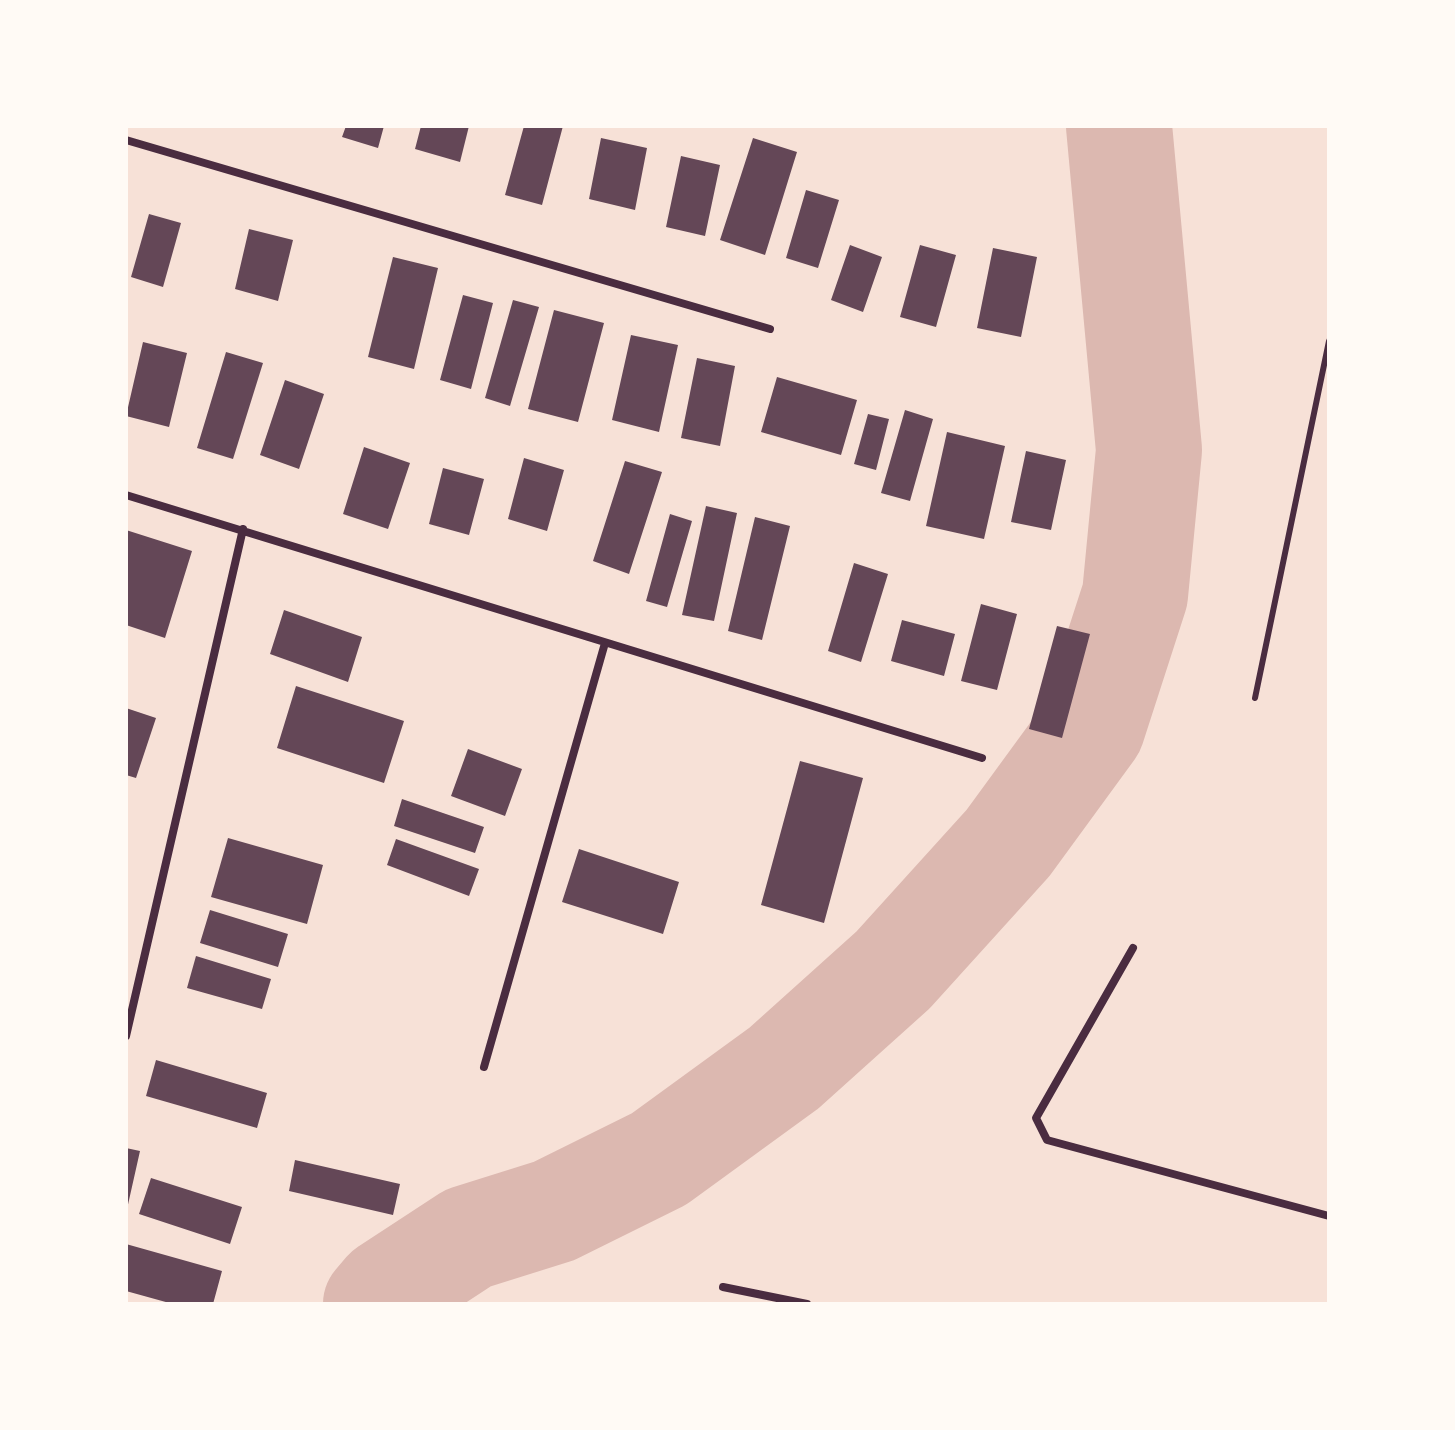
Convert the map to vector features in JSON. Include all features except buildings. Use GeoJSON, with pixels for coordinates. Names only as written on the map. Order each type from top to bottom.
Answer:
{"type":"FeatureCollection","features":[{"type":"Feature","properties":{"kind":"street"},"geometry":{"type":"LineString","coordinates":[[126,140],[770,329]]}},
{"type":"Feature","properties":{"kind":"street"},"geometry":{"type":"LineString","coordinates":[[126,495],[982,758]]}},
{"type":"Feature","properties":{"kind":"street"},"geometry":{"type":"LineString","coordinates":[[126,1036],[243,529]]}},
{"type":"Feature","properties":{"kind":"street"},"geometry":{"type":"LineString","coordinates":[[484,1067],[605,643]]}},
{"type":"Feature","properties":{"kind":"street"},"geometry":{"type":"LineString","coordinates":[[1133,948],[1036,1118],[1047,1140],[1329,1216]]}},
{"type":"Feature","properties":{"kind":"street"},"geometry":{"type":"LineString","coordinates":[[723,1287],[807,1304]]}},
{"type":"Feature","properties":{"kind":"lane"},"geometry":{"type":"LineString","coordinates":[[1255,698],[1329,341]]}},
{"type":"Feature","properties":{"kind":"waterway"},"geometry":{"type":"LineString","coordinates":[[376,1304],[387,1291],[468,1238],[554,1211],[659,1159],[784,1068],[893,970],[1008,843],[1092,728],[1135,595],[1149,450],[1119,126]]}}]}
